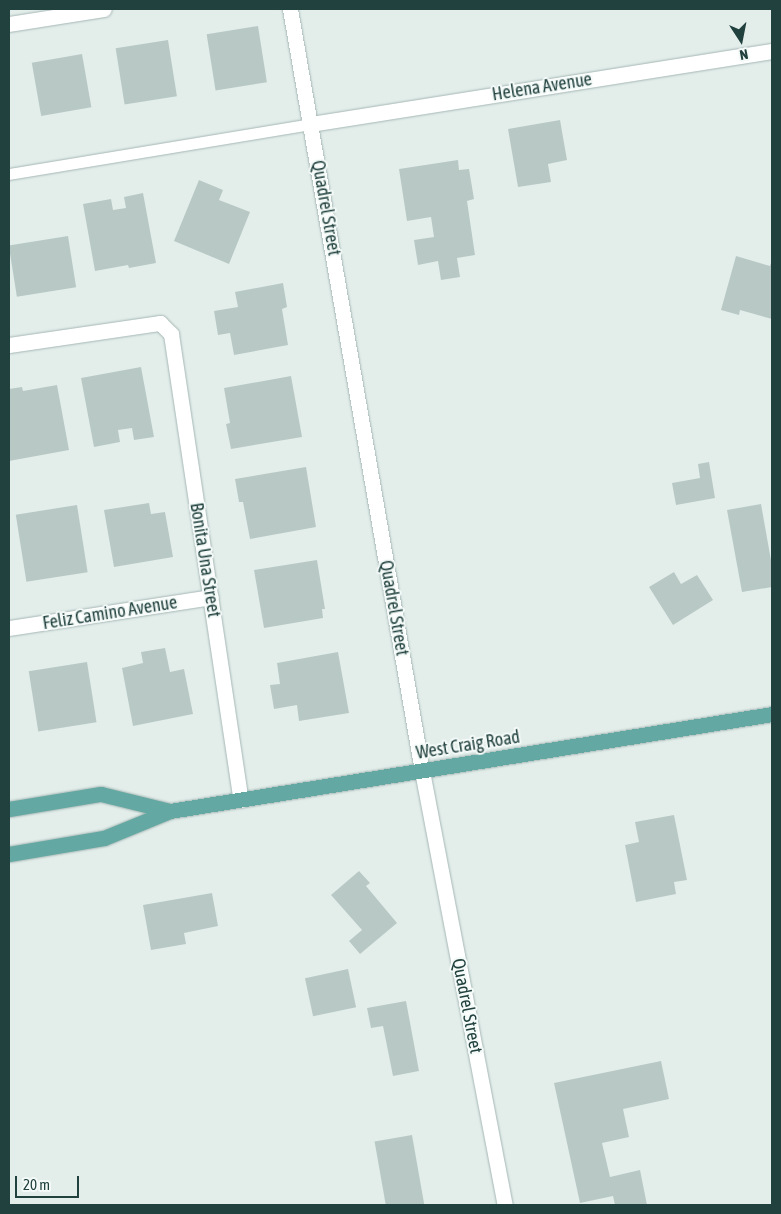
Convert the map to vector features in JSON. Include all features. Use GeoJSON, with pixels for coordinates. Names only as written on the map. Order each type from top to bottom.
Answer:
{"type":"FeatureCollection","features":[{"type":"Feature","properties":{"kind":"main road","name":"West Craig Road"},"geometry":{"type":"LineString","coordinates":[[9,854],[104,838],[170,811],[772,714]]}},
{"type":"Feature","properties":{"kind":"main road","name":"West Craig Road"},"geometry":{"type":"LineString","coordinates":[[9,809],[101,794],[170,811]]}},
{"type":"Feature","properties":{"kind":"street"},"geometry":{"type":"LineString","coordinates":[[9,24],[104,9]]}},
{"type":"Feature","properties":{"kind":"street","name":"Quadrel Street"},"geometry":{"type":"LineString","coordinates":[[290,9],[422,771],[505,1205]]}},
{"type":"Feature","properties":{"kind":"street","name":"Helena Avenue"},"geometry":{"type":"LineString","coordinates":[[311,124],[772,51]]}},
{"type":"Feature","properties":{"kind":"street","name":"Bonita Una Street"},"geometry":{"type":"LineString","coordinates":[[9,345],[160,323],[171,334],[241,800]]}},
{"type":"Feature","properties":{"kind":"street","name":"Feliz Camino Avenue"},"geometry":{"type":"LineString","coordinates":[[9,628],[210,597]]}},
{"type":"Feature","properties":{"kind":"lane"},"geometry":{"type":"LineString","coordinates":[[9,174],[311,124]]}},
{"type":"Feature","properties":{"kind":"building"},"geometry":{"type":"Polygon","coordinates":[[[258,26],[267,82],[216,90],[207,34],[258,26]]]}},
{"type":"Feature","properties":{"kind":"building"},"geometry":{"type":"Polygon","coordinates":[[[168,40],[177,96],[125,105],[116,48],[168,40]]]}},
{"type":"Feature","properties":{"kind":"building"},"geometry":{"type":"Polygon","coordinates":[[[82,54],[91,107],[41,116],[32,63],[82,54]]]}},
{"type":"Feature","properties":{"kind":"building"},"geometry":{"type":"Polygon","coordinates":[[[560,120],[567,160],[548,164],[551,182],[518,187],[508,129],[560,120]]]}},
{"type":"Feature","properties":{"kind":"building"},"geometry":{"type":"Polygon","coordinates":[[[458,160],[459,170],[469,169],[474,199],[467,201],[475,255],[457,258],[460,277],[441,280],[438,261],[418,265],[414,240],[434,237],[431,217],[407,221],[399,169],[458,160]]]}},
{"type":"Feature","properties":{"kind":"building"},"geometry":{"type":"Polygon","coordinates":[[[199,180],[223,190],[219,200],[250,212],[229,264],[174,241],[199,180]]]}},
{"type":"Feature","properties":{"kind":"building"},"geometry":{"type":"Polygon","coordinates":[[[143,193],[156,263],[129,268],[128,265],[95,271],[83,204],[111,199],[113,210],[126,208],[124,197],[143,193]]]}},
{"type":"Feature","properties":{"kind":"building"},"geometry":{"type":"Polygon","coordinates":[[[68,236],[76,287],[17,297],[9,245],[68,236]]]}},
{"type":"Feature","properties":{"kind":"building"},"geometry":{"type":"Polygon","coordinates":[[[736,256],[770,266],[772,260],[772,319],[740,310],[739,315],[721,310],[736,256]]]}},
{"type":"Feature","properties":{"kind":"building"},"geometry":{"type":"Polygon","coordinates":[[[283,283],[287,307],[282,309],[288,345],[234,355],[230,333],[218,335],[214,311],[238,307],[235,292],[283,283]]]}},
{"type":"Feature","properties":{"kind":"building"},"geometry":{"type":"Polygon","coordinates":[[[141,367],[154,437],[134,440],[132,428],[118,430],[120,442],[94,447],[81,378],[141,367]]]}},
{"type":"Feature","properties":{"kind":"building"},"geometry":{"type":"Polygon","coordinates":[[[291,376],[302,437],[231,449],[226,424],[230,423],[224,388],[291,376]]]}},
{"type":"Feature","properties":{"kind":"building"},"geometry":{"type":"Polygon","coordinates":[[[57,385],[69,450],[9,461],[9,389],[22,387],[23,391],[57,385]]]}},
{"type":"Feature","properties":{"kind":"building"},"geometry":{"type":"Polygon","coordinates":[[[709,462],[715,498],[676,505],[672,483],[700,478],[698,464],[709,462]]]}},
{"type":"Feature","properties":{"kind":"building"},"geometry":{"type":"Polygon","coordinates":[[[306,467],[316,527],[250,539],[243,502],[239,502],[235,479],[306,467]]]}},
{"type":"Feature","properties":{"kind":"building"},"geometry":{"type":"Polygon","coordinates":[[[149,503],[151,514],[165,512],[173,557],[114,567],[104,510],[149,503]]]}},
{"type":"Feature","properties":{"kind":"building"},"geometry":{"type":"Polygon","coordinates":[[[761,504],[772,566],[772,587],[742,592],[727,510],[761,504]]]}},
{"type":"Feature","properties":{"kind":"building"},"geometry":{"type":"Polygon","coordinates":[[[77,505],[88,572],[26,582],[16,515],[77,505]]]}},
{"type":"Feature","properties":{"kind":"building"},"geometry":{"type":"Polygon","coordinates":[[[317,560],[325,609],[322,609],[323,618],[264,628],[254,570],[317,560]]]}},
{"type":"Feature","properties":{"kind":"building"},"geometry":{"type":"Polygon","coordinates":[[[674,572],[681,584],[697,575],[713,600],[673,625],[649,587],[674,572]]]}},
{"type":"Feature","properties":{"kind":"building"},"geometry":{"type":"Polygon","coordinates":[[[165,648],[170,672],[184,669],[193,714],[133,726],[122,668],[143,663],[141,652],[165,648]]]}},
{"type":"Feature","properties":{"kind":"building"},"geometry":{"type":"Polygon","coordinates":[[[338,652],[349,713],[299,721],[297,705],[274,709],[270,685],[280,684],[277,663],[338,652]]]}},
{"type":"Feature","properties":{"kind":"building"},"geometry":{"type":"Polygon","coordinates":[[[87,662],[97,722],[38,731],[29,671],[87,662]]]}},
{"type":"Feature","properties":{"kind":"building"},"geometry":{"type":"Polygon","coordinates":[[[674,815],[687,880],[674,882],[676,894],[636,902],[625,845],[639,842],[635,822],[674,815]]]}},
{"type":"Feature","properties":{"kind":"building"},"geometry":{"type":"Polygon","coordinates":[[[359,871],[370,883],[366,886],[397,923],[360,954],[349,941],[362,930],[331,895],[359,871]]]}},
{"type":"Feature","properties":{"kind":"building"},"geometry":{"type":"Polygon","coordinates":[[[212,893],[218,926],[184,933],[186,944],[151,950],[143,905],[212,893]]]}},
{"type":"Feature","properties":{"kind":"building"},"geometry":{"type":"Polygon","coordinates":[[[348,969],[356,1007],[313,1016],[305,978],[348,969]]]}},
{"type":"Feature","properties":{"kind":"building"},"geometry":{"type":"Polygon","coordinates":[[[406,1001],[419,1071],[393,1076],[383,1026],[371,1028],[367,1008],[406,1001]]]}},
{"type":"Feature","properties":{"kind":"building"},"geometry":{"type":"Polygon","coordinates":[[[661,1061],[669,1099],[623,1109],[629,1137],[602,1143],[610,1177],[640,1170],[647,1205],[615,1205],[613,1196],[580,1203],[554,1083],[661,1061]]]}},
{"type":"Feature","properties":{"kind":"building"},"geometry":{"type":"Polygon","coordinates":[[[412,1135],[424,1205],[386,1205],[375,1142],[412,1135]]]}}]}
